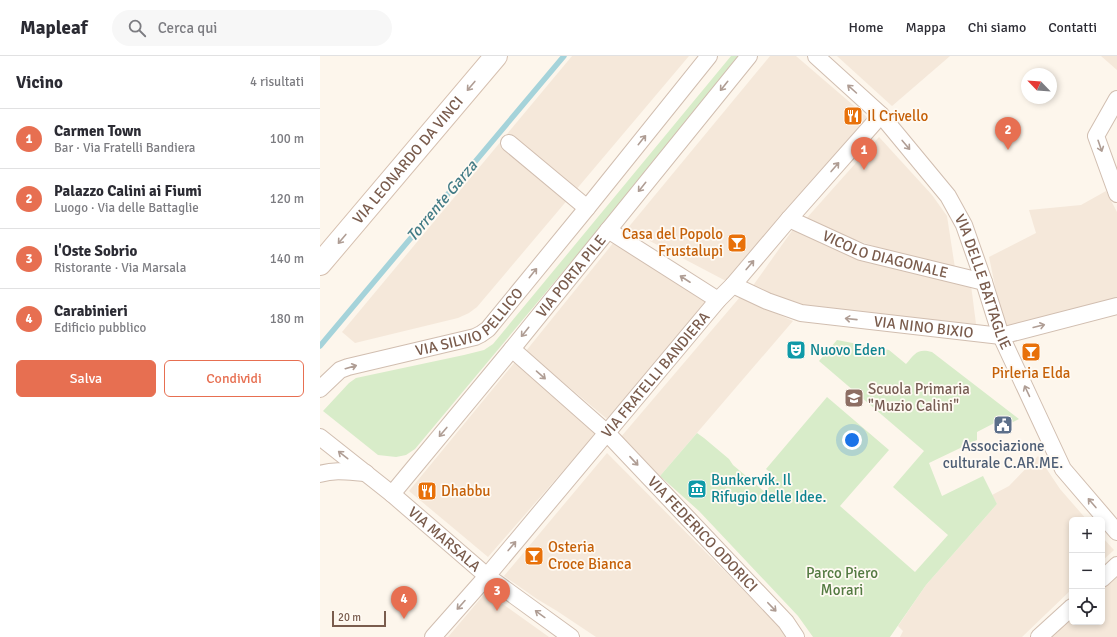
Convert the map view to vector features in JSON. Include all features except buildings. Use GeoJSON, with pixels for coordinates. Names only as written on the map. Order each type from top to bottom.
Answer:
{"type":"FeatureCollection","features":[{"type":"Feature","properties":{"kind":"main road","name":"VIA LEONARDO DA VINCI"},"geometry":{"type":"LineString","coordinates":[[320,264],[496,56]]}},
{"type":"Feature","properties":{"kind":"street","name":"VIA SILVIO PELLICO"},"geometry":{"type":"LineString","coordinates":[[320,389],[340,370],[348,367],[481,334],[488,329],[709,56]]}},
{"type":"Feature","properties":{"kind":"street","name":"VIA PORTA PILE"},"geometry":{"type":"LineString","coordinates":[[392,494],[512,349],[748,56]]}},
{"type":"Feature","properties":{"kind":"street","name":"VIA DELLE BATTAGLIE"},"geometry":{"type":"LineString","coordinates":[[816,56],[881,115],[948,196],[964,225],[1001,336],[1063,469],[1117,532]]}},
{"type":"Feature","properties":{"kind":"street"},"geometry":{"type":"LineString","coordinates":[[1116,191],[1096,136],[1117,99]]}},
{"type":"Feature","properties":{"kind":"street","name":"VIA FRATELLI BANDIERA"},"geometry":{"type":"LineString","coordinates":[[433,637],[487,576],[608,433],[718,300],[733,285],[881,115]]}},
{"type":"Feature","properties":{"kind":"street"},"geometry":{"type":"LineString","coordinates":[[508,144],[587,208]]}},
{"type":"Feature","properties":{"kind":"street","name":"VICOLO DIAGONALE"},"geometry":{"type":"LineString","coordinates":[[789,219],[861,252],[984,282]]}},
{"type":"Feature","properties":{"kind":"street"},"geometry":{"type":"LineString","coordinates":[[608,230],[718,300]]}},
{"type":"Feature","properties":{"kind":"street","name":"VIA NINO BIXIO"},"geometry":{"type":"LineString","coordinates":[[733,285],[767,301],[801,313],[1001,336],[1117,306]]}},
{"type":"Feature","properties":{"kind":"street","name":"VIA FEDERICO ODORICI"},"geometry":{"type":"LineString","coordinates":[[512,349],[608,433],[786,622],[796,637]]}},
{"type":"Feature","properties":{"kind":"street","name":"VIA MARSALA"},"geometry":{"type":"LineString","coordinates":[[320,437],[392,494],[487,576],[571,637]]}},
{"type":"Feature","properties":{"kind":"street"},"geometry":{"type":"LineString","coordinates":[[320,474],[343,471],[366,473]]}},
{"type":"Feature","properties":{"kind":"street"},"geometry":{"type":"LineString","coordinates":[[1105,576],[1117,565]]}},
{"type":"Feature","properties":{"kind":"street"},"geometry":{"type":"LineString","coordinates":[[1039,637],[1069,610]]}},
{"type":"Feature","properties":{"kind":"shaded area"},"geometry":{"type":"Polygon","coordinates":[[[572,56],[689,56],[477,307],[458,318],[355,343],[342,332],[572,56]]]}},
{"type":"Feature","properties":{"kind":"shaded area"},"geometry":{"type":"Polygon","coordinates":[[[770,56],[796,56],[867,117],[726,281],[627,229],[770,56]]]}},
{"type":"Feature","properties":{"kind":"shaded area"},"geometry":{"type":"Polygon","coordinates":[[[837,56],[950,56],[892,106],[837,56]]]}},
{"type":"Feature","properties":{"kind":"shaded area"},"geometry":{"type":"Polygon","coordinates":[[[1101,56],[1117,56],[1117,70],[1101,56]]]}},
{"type":"Feature","properties":{"kind":"shaded area"},"geometry":{"type":"Polygon","coordinates":[[[879,137],[932,195],[947,216],[955,268],[888,251],[847,237],[805,220],[879,137]]]}},
{"type":"Feature","properties":{"kind":"shaded area"},"geometry":{"type":"Polygon","coordinates":[[[1106,191],[1117,212],[1117,301],[1004,329],[989,257],[1036,233],[1029,210],[1081,205],[1106,191]]]}},
{"type":"Feature","properties":{"kind":"shaded area"},"geometry":{"type":"Polygon","coordinates":[[[794,228],[971,285],[976,324],[811,307],[788,301],[752,287],[794,228]]]}},
{"type":"Feature","properties":{"kind":"shaded area"},"geometry":{"type":"Polygon","coordinates":[[[614,242],[706,301],[607,419],[526,351],[614,242]]]}},
{"type":"Feature","properties":{"kind":"shaded area"},"geometry":{"type":"Polygon","coordinates":[[[740,297],[793,321],[660,476],[620,438],[740,297]]]}},
{"type":"Feature","properties":{"kind":"shaded area"},"geometry":{"type":"Polygon","coordinates":[[[515,362],[597,432],[488,557],[409,491],[515,362]]]}},
{"type":"Feature","properties":{"kind":"shaded area"},"geometry":{"type":"Polygon","coordinates":[[[607,453],[790,637],[596,637],[504,576],[607,453]]]}},
{"type":"Feature","properties":{"kind":"shaded area"},"geometry":{"type":"Polygon","coordinates":[[[1038,456],[1060,489],[1084,517],[1069,517],[1069,592],[1022,637],[900,637],[903,631],[898,626],[926,585],[997,504],[992,495],[1009,486],[1038,456]]]}},
{"type":"Feature","properties":{"kind":"shaded area"},"geometry":{"type":"Polygon","coordinates":[[[1105,540],[1114,550],[1105,558],[1105,540]]]}},
{"type":"Feature","properties":{"kind":"shaded area"},"geometry":{"type":"Polygon","coordinates":[[[1117,575],[1117,637],[1050,637],[1069,620],[1069,625],[1105,625],[1105,586],[1117,575]]]}},
{"type":"Feature","properties":{"kind":"shaded area"},"geometry":{"type":"Polygon","coordinates":[[[486,592],[549,637],[448,637],[486,592]]]}},
{"type":"Feature","properties":{"kind":"green space"},"geometry":{"type":"Polygon","coordinates":[[[731,56],[743,56],[415,449],[406,455],[396,457],[378,455],[323,411],[349,383],[356,378],[464,355],[484,350],[493,344],[731,56]]]}},
{"type":"Feature","properties":{"kind":"green space","name":"Parco Piero Morari"},"geometry":{"type":"Polygon","coordinates":[[[837,340],[889,350],[906,364],[920,351],[932,352],[1019,419],[1011,423],[1006,417],[977,432],[977,440],[929,463],[942,496],[983,476],[997,504],[926,585],[890,637],[813,637],[798,616],[699,511],[660,476],[697,433],[729,459],[733,465],[765,492],[777,478],[766,469],[827,397],[889,450],[840,506],[915,572],[948,535],[893,487],[924,451],[819,361],[837,340]]]}},
{"type":"Feature","properties":{"kind":"waterway","name":"Torrente Garza"},"geometry":{"type":"LineString","coordinates":[[320,346],[564,56]]}},
{"type":"Feature","properties":{"kind":"place","name":"Il Crivello"},"geometry":{"type":"Point","coordinates":[853,116]}},
{"type":"Feature","properties":{"kind":"place","name":"Palazzo Calini ai Fiumi"},"geometry":{"type":"Point","coordinates":[1008,150]}},
{"type":"Feature","properties":{"kind":"place","name":"Carmen Town"},"geometry":{"type":"Point","coordinates":[864,170]}},
{"type":"Feature","properties":{"kind":"place","name":"Casa del Popolo Frustalupi"},"geometry":{"type":"Point","coordinates":[737,243]}},
{"type":"Feature","properties":{"kind":"place","name":"Nuovo Eden"},"geometry":{"type":"Point","coordinates":[796,350]}},
{"type":"Feature","properties":{"kind":"place","name":"Pirleria Elda"},"geometry":{"type":"Point","coordinates":[1031,352]}},
{"type":"Feature","properties":{"kind":"place","name":"Scuola Primaria \"Muzio Calini\""},"geometry":{"type":"Point","coordinates":[854,398]}},
{"type":"Feature","properties":{"kind":"place","name":"Associazione culturale C.AR.ME."},"geometry":{"type":"Point","coordinates":[1003,425]}},
{"type":"Feature","properties":{"kind":"place","name":"Bunkervik. Il Rifugio delle Idee."},"geometry":{"type":"Point","coordinates":[697,489]}},
{"type":"Feature","properties":{"kind":"place","name":"Dhabbu"},"geometry":{"type":"Point","coordinates":[427,491]}},
{"type":"Feature","properties":{"kind":"place","name":"Osteria Croce Bianca"},"geometry":{"type":"Point","coordinates":[534,556]}},
{"type":"Feature","properties":{"kind":"place","name":"l'Oste Sobrio"},"geometry":{"type":"Point","coordinates":[497,611]}},
{"type":"Feature","properties":{"kind":"place","name":"Carabinieri"},"geometry":{"type":"Point","coordinates":[404,619]}}]}
